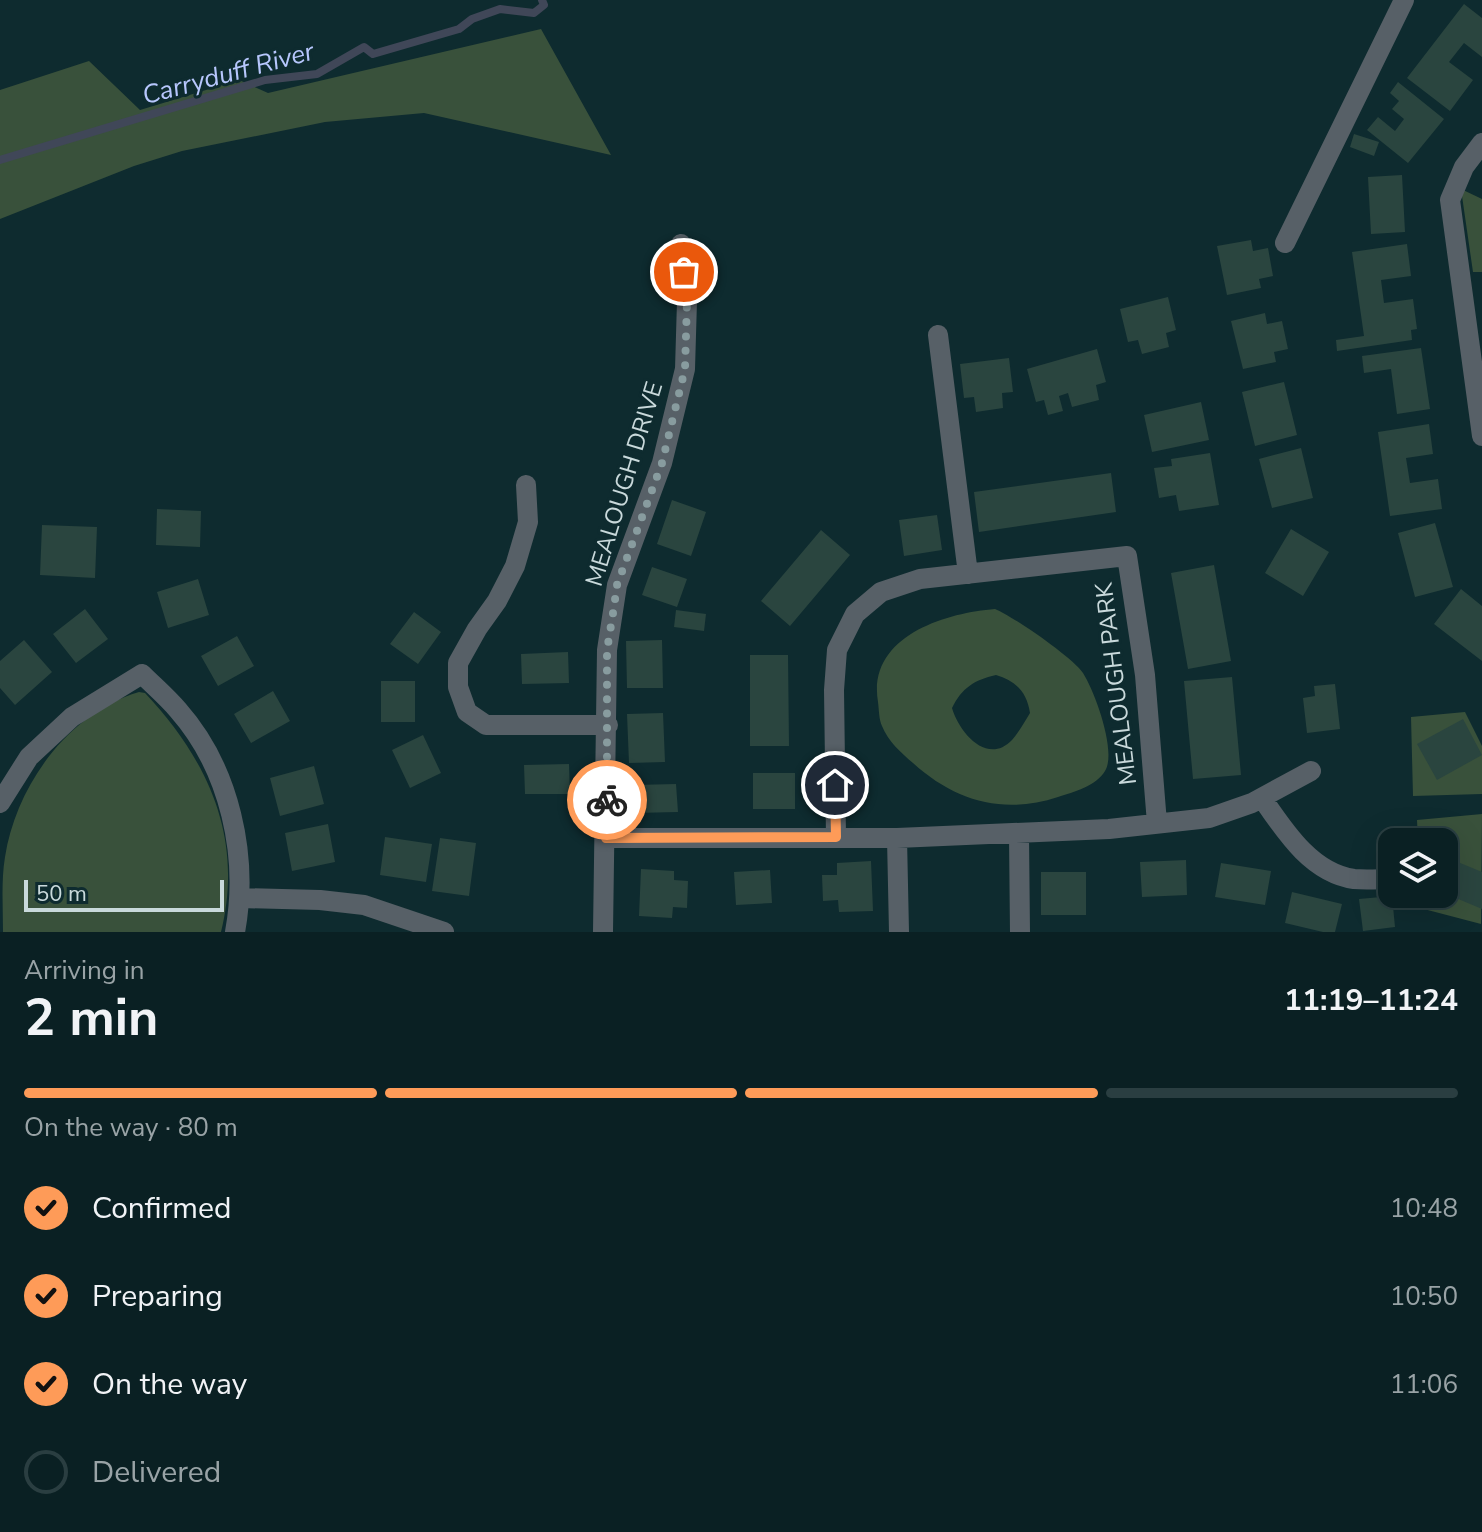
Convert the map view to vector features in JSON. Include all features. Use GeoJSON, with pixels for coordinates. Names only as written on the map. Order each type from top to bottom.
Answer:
{"type":"FeatureCollection","features":[{"type":"Feature","properties":{"kind":"street"},"geometry":{"type":"LineString","coordinates":[[1285,243],[1404,0]]}},
{"type":"Feature","properties":{"kind":"street"},"geometry":{"type":"LineString","coordinates":[[1482,143],[1464,167],[1450,200],[1482,436]]}},
{"type":"Feature","properties":{"kind":"street","name":"MEALOUGH DRIVE"},"geometry":{"type":"LineString","coordinates":[[603,932],[607,650],[617,585],[662,463],[685,369],[687,301],[681,244]]}},
{"type":"Feature","properties":{"kind":"street"},"geometry":{"type":"LineString","coordinates":[[938,335],[968,574]]}},
{"type":"Feature","properties":{"kind":"street"},"geometry":{"type":"LineString","coordinates":[[526,485],[528,522],[515,566],[458,663],[458,687],[467,712],[486,725],[608,725]]}},
{"type":"Feature","properties":{"kind":"street","name":"MEALOUGH PARK"},"geometry":{"type":"LineString","coordinates":[[836,837],[834,690],[837,650],[855,614],[881,592],[920,579],[1127,556],[1145,675],[1157,823]]}},
{"type":"Feature","properties":{"kind":"street"},"geometry":{"type":"LineString","coordinates":[[0,803],[29,757],[72,717],[142,674],[179,711],[214,764],[237,834],[241,898],[235,932]]}},
{"type":"Feature","properties":{"kind":"street"},"geometry":{"type":"LineString","coordinates":[[606,838],[897,838],[1109,829],[1209,818],[1262,798],[1311,771]]}},
{"type":"Feature","properties":{"kind":"street"},"geometry":{"type":"LineString","coordinates":[[1262,798],[1286,832],[1324,869],[1353,879],[1378,879]]}},
{"type":"Feature","properties":{"kind":"street"},"geometry":{"type":"LineString","coordinates":[[1019,835],[1020,932]]}},
{"type":"Feature","properties":{"kind":"street"},"geometry":{"type":"LineString","coordinates":[[897,838],[899,932]]}},
{"type":"Feature","properties":{"kind":"street"},"geometry":{"type":"LineString","coordinates":[[241,898],[364,905],[444,932]]}},
{"type":"Feature","properties":{"kind":"green space"},"geometry":{"type":"Polygon","coordinates":[[[541,29],[611,155],[424,113],[325,122],[182,151],[134,166],[0,219],[0,90],[89,61],[140,110],[239,80],[268,93],[541,29]]]}},
{"type":"Feature","properties":{"kind":"green space"},"geometry":{"type":"Polygon","coordinates":[[[1461,189],[1482,199],[1482,272],[1473,272],[1461,189]]]}},
{"type":"Feature","properties":{"kind":"green space"},"geometry":{"type":"Polygon","coordinates":[[[995,609],[1004,613],[1055,648],[1083,673],[1098,707],[1108,750],[1105,771],[1096,781],[1078,791],[1038,802],[1018,805],[981,801],[946,787],[929,776],[888,737],[881,724],[878,702],[878,680],[884,661],[897,645],[913,633],[933,623],[975,611],[995,609]],[[996,675],[975,682],[960,695],[952,708],[967,736],[984,748],[1003,747],[1012,740],[1030,713],[1023,693],[996,675]]]}},
{"type":"Feature","properties":{"kind":"green space"},"geometry":{"type":"Polygon","coordinates":[[[139,692],[145,693],[187,746],[216,803],[228,865],[227,898],[221,932],[3,932],[5,857],[11,830],[34,779],[68,735],[113,702],[139,692]]]}},
{"type":"Feature","properties":{"kind":"green space"},"geometry":{"type":"Polygon","coordinates":[[[1465,712],[1482,746],[1482,794],[1413,796],[1411,717],[1465,712]]]}},
{"type":"Feature","properties":{"kind":"green space"},"geometry":{"type":"Polygon","coordinates":[[[1482,814],[1481,924],[1420,908],[1458,908],[1458,828],[1417,828],[1417,820],[1482,814]]]}},
{"type":"Feature","properties":{"kind":"building"},"geometry":{"type":"Polygon","coordinates":[[[1464,4],[1482,18],[1482,57],[1464,43],[1449,62],[1473,80],[1450,111],[1407,78],[1464,4]]]}},
{"type":"Feature","properties":{"kind":"building"},"geometry":{"type":"Polygon","coordinates":[[[1398,82],[1444,119],[1408,163],[1367,130],[1378,117],[1395,131],[1404,119],[1392,109],[1399,101],[1390,93],[1398,82]]]}},
{"type":"Feature","properties":{"kind":"building"},"geometry":{"type":"Polygon","coordinates":[[[1354,134],[1379,142],[1374,156],[1350,147],[1354,134]]]}},
{"type":"Feature","properties":{"kind":"building"},"geometry":{"type":"Polygon","coordinates":[[[1402,175],[1405,232],[1371,234],[1368,177],[1402,175]]]}},
{"type":"Feature","properties":{"kind":"building"},"geometry":{"type":"Polygon","coordinates":[[[1251,240],[1253,251],[1268,248],[1273,276],[1259,279],[1261,288],[1227,295],[1217,246],[1251,240]]]}},
{"type":"Feature","properties":{"kind":"building"},"geometry":{"type":"Polygon","coordinates":[[[1407,244],[1411,276],[1381,280],[1384,303],[1413,299],[1417,329],[1411,330],[1412,340],[1337,351],[1336,340],[1364,336],[1352,252],[1407,244]]]}},
{"type":"Feature","properties":{"kind":"building"},"geometry":{"type":"Polygon","coordinates":[[[1168,297],[1176,330],[1166,333],[1169,347],[1142,354],[1138,340],[1128,342],[1120,309],[1168,297]]]}},
{"type":"Feature","properties":{"kind":"building"},"geometry":{"type":"Polygon","coordinates":[[[1265,313],[1267,324],[1282,321],[1288,349],[1274,352],[1276,362],[1243,369],[1231,321],[1265,313]]]}},
{"type":"Feature","properties":{"kind":"building"},"geometry":{"type":"Polygon","coordinates":[[[1421,348],[1430,409],[1397,414],[1391,369],[1364,373],[1362,356],[1421,348]]]}},
{"type":"Feature","properties":{"kind":"building"},"geometry":{"type":"Polygon","coordinates":[[[1097,349],[1106,382],[1096,385],[1099,400],[1072,407],[1068,393],[1059,396],[1063,411],[1048,415],[1044,400],[1036,402],[1027,369],[1097,349]]]}},
{"type":"Feature","properties":{"kind":"building"},"geometry":{"type":"Polygon","coordinates":[[[1009,358],[1013,392],[1002,393],[1003,408],[976,412],[974,397],[964,398],[960,364],[1009,358]]]}},
{"type":"Feature","properties":{"kind":"building"},"geometry":{"type":"Polygon","coordinates":[[[1284,382],[1297,435],[1255,446],[1242,392],[1284,382]]]}},
{"type":"Feature","properties":{"kind":"building"},"geometry":{"type":"Polygon","coordinates":[[[1201,402],[1209,440],[1152,452],[1144,415],[1201,402]]]}},
{"type":"Feature","properties":{"kind":"building"},"geometry":{"type":"Polygon","coordinates":[[[1429,424],[1433,454],[1406,458],[1410,483],[1438,479],[1442,509],[1390,516],[1378,432],[1429,424]]]}},
{"type":"Feature","properties":{"kind":"building"},"geometry":{"type":"Polygon","coordinates":[[[1301,448],[1313,498],[1272,508],[1259,459],[1301,448]]]}},
{"type":"Feature","properties":{"kind":"building"},"geometry":{"type":"Polygon","coordinates":[[[1210,453],[1219,505],[1179,511],[1176,495],[1159,498],[1154,468],[1172,466],[1171,459],[1210,453]]]}},
{"type":"Feature","properties":{"kind":"building"},"geometry":{"type":"Polygon","coordinates":[[[1111,473],[1116,512],[979,532],[974,492],[1111,473]]]}},
{"type":"Feature","properties":{"kind":"building"},"geometry":{"type":"Polygon","coordinates":[[[672,500],[706,512],[691,556],[657,544],[672,500]]]}},
{"type":"Feature","properties":{"kind":"building"},"geometry":{"type":"Polygon","coordinates":[[[157,509],[201,511],[200,547],[156,545],[157,509]]]}},
{"type":"Feature","properties":{"kind":"building"},"geometry":{"type":"Polygon","coordinates":[[[937,515],[942,550],[904,556],[899,520],[937,515]]]}},
{"type":"Feature","properties":{"kind":"building"},"geometry":{"type":"Polygon","coordinates":[[[1435,523],[1453,587],[1415,597],[1398,533],[1435,523]]]}},
{"type":"Feature","properties":{"kind":"building"},"geometry":{"type":"Polygon","coordinates":[[[42,525],[97,527],[95,578],[40,575],[42,525]]]}},
{"type":"Feature","properties":{"kind":"building"},"geometry":{"type":"Polygon","coordinates":[[[1291,529],[1329,552],[1303,596],[1265,573],[1291,529]]]}},
{"type":"Feature","properties":{"kind":"building"},"geometry":{"type":"Polygon","coordinates":[[[821,530],[850,555],[790,626],[761,601],[821,530]]]}},
{"type":"Feature","properties":{"kind":"building"},"geometry":{"type":"Polygon","coordinates":[[[1214,565],[1231,661],[1188,669],[1171,573],[1214,565]]]}},
{"type":"Feature","properties":{"kind":"building"},"geometry":{"type":"Polygon","coordinates":[[[652,567],[687,579],[677,607],[642,595],[652,567]]]}},
{"type":"Feature","properties":{"kind":"building"},"geometry":{"type":"Polygon","coordinates":[[[198,579],[209,615],[168,628],[157,592],[198,579]]]}},
{"type":"Feature","properties":{"kind":"building"},"geometry":{"type":"Polygon","coordinates":[[[1461,589],[1482,606],[1482,661],[1434,624],[1461,589]]]}},
{"type":"Feature","properties":{"kind":"building"},"geometry":{"type":"Polygon","coordinates":[[[85,609],[108,639],[76,663],[53,634],[85,609]]]}},
{"type":"Feature","properties":{"kind":"building"},"geometry":{"type":"Polygon","coordinates":[[[676,610],[706,614],[704,631],[674,627],[676,610]]]}},
{"type":"Feature","properties":{"kind":"building"},"geometry":{"type":"Polygon","coordinates":[[[414,612],[441,632],[418,664],[390,644],[414,612]]]}},
{"type":"Feature","properties":{"kind":"building"},"geometry":{"type":"Polygon","coordinates":[[[237,636],[254,666],[218,686],[201,656],[237,636]]]}},
{"type":"Feature","properties":{"kind":"building"},"geometry":{"type":"Polygon","coordinates":[[[24,640],[52,672],[15,705],[0,688],[0,661],[24,640]]]}},
{"type":"Feature","properties":{"kind":"building"},"geometry":{"type":"Polygon","coordinates":[[[662,640],[663,688],[627,688],[626,641],[662,640]]]}},
{"type":"Feature","properties":{"kind":"building"},"geometry":{"type":"Polygon","coordinates":[[[568,652],[569,683],[522,684],[521,654],[568,652]]]}},
{"type":"Feature","properties":{"kind":"building"},"geometry":{"type":"Polygon","coordinates":[[[750,655],[788,655],[789,746],[750,746],[750,655]]]}},
{"type":"Feature","properties":{"kind":"building"},"geometry":{"type":"Polygon","coordinates":[[[1232,677],[1241,775],[1193,779],[1184,681],[1232,677]]]}},
{"type":"Feature","properties":{"kind":"building"},"geometry":{"type":"Polygon","coordinates":[[[381,681],[415,681],[415,722],[381,722],[381,681]]]}},
{"type":"Feature","properties":{"kind":"building"},"geometry":{"type":"Polygon","coordinates":[[[1335,684],[1340,729],[1307,733],[1303,698],[1315,696],[1314,686],[1335,684]]]}},
{"type":"Feature","properties":{"kind":"building"},"geometry":{"type":"Polygon","coordinates":[[[273,691],[290,721],[251,743],[234,714],[273,691]]]}},
{"type":"Feature","properties":{"kind":"building"},"geometry":{"type":"Polygon","coordinates":[[[663,713],[665,762],[629,763],[627,714],[663,713]]]}},
{"type":"Feature","properties":{"kind":"building"},"geometry":{"type":"Polygon","coordinates":[[[1463,719],[1482,755],[1437,780],[1417,744],[1463,719]]]}},
{"type":"Feature","properties":{"kind":"building"},"geometry":{"type":"Polygon","coordinates":[[[423,735],[441,773],[410,788],[392,750],[423,735]]]}},
{"type":"Feature","properties":{"kind":"building"},"geometry":{"type":"Polygon","coordinates":[[[569,764],[570,794],[525,794],[524,765],[569,764]]]}},
{"type":"Feature","properties":{"kind":"building"},"geometry":{"type":"Polygon","coordinates":[[[314,766],[324,804],[280,816],[270,778],[314,766]]]}},
{"type":"Feature","properties":{"kind":"building"},"geometry":{"type":"Polygon","coordinates":[[[753,773],[795,773],[795,809],[753,809],[753,773]]]}},
{"type":"Feature","properties":{"kind":"building"},"geometry":{"type":"Polygon","coordinates":[[[676,784],[678,812],[634,813],[634,785],[676,784]]]}},
{"type":"Feature","properties":{"kind":"building"},"geometry":{"type":"Polygon","coordinates":[[[328,824],[335,862],[292,871],[285,833],[328,824]]]}},
{"type":"Feature","properties":{"kind":"building"},"geometry":{"type":"Polygon","coordinates":[[[385,837],[432,844],[426,882],[380,875],[385,837]]]}},
{"type":"Feature","properties":{"kind":"building"},"geometry":{"type":"Polygon","coordinates":[[[440,838],[476,843],[469,896],[432,891],[440,838]]]}},
{"type":"Feature","properties":{"kind":"building"},"geometry":{"type":"Polygon","coordinates":[[[1186,860],[1187,895],[1142,897],[1140,862],[1186,860]]]}},
{"type":"Feature","properties":{"kind":"building"},"geometry":{"type":"Polygon","coordinates":[[[871,861],[873,911],[839,912],[838,900],[823,901],[822,875],[837,875],[837,863],[871,861]]]}},
{"type":"Feature","properties":{"kind":"building"},"geometry":{"type":"Polygon","coordinates":[[[1458,862],[1482,872],[1482,909],[1458,899],[1458,862]]]}},
{"type":"Feature","properties":{"kind":"building"},"geometry":{"type":"Polygon","coordinates":[[[1221,863],[1271,871],[1265,905],[1215,897],[1221,863]]]}},
{"type":"Feature","properties":{"kind":"building"},"geometry":{"type":"Polygon","coordinates":[[[641,869],[674,871],[674,880],[688,881],[687,908],[673,907],[672,918],[639,916],[641,869]]]}},
{"type":"Feature","properties":{"kind":"building"},"geometry":{"type":"Polygon","coordinates":[[[770,870],[772,903],[736,905],[734,872],[770,870]]]}},
{"type":"Feature","properties":{"kind":"building"},"geometry":{"type":"Polygon","coordinates":[[[1041,872],[1086,872],[1086,915],[1041,915],[1041,872]]]}},
{"type":"Feature","properties":{"kind":"building"},"geometry":{"type":"Polygon","coordinates":[[[1292,892],[1342,904],[1335,932],[1285,923],[1292,892]]]}},
{"type":"Feature","properties":{"kind":"building"},"geometry":{"type":"Polygon","coordinates":[[[1378,897],[1378,908],[1393,908],[1395,927],[1363,931],[1359,899],[1378,897]]]}},
{"type":"Feature","properties":{"kind":"waterway","name":"Carryduff River"},"geometry":{"type":"LineString","coordinates":[[0,160],[265,80],[317,74],[364,47],[373,54],[459,29],[472,19],[500,9],[534,13],[544,5],[542,0]]}},
{"type":"Feature","properties":{"kind":"way so far"},"geometry":{"type":"LineString","coordinates":[[607,800],[607,650],[617,585],[662,463],[685,369],[687,301],[684,272]]}},
{"type":"Feature","properties":{"kind":"route"},"geometry":{"type":"LineString","coordinates":[[607,800],[606,838],[836,837],[835,785]]}}]}
